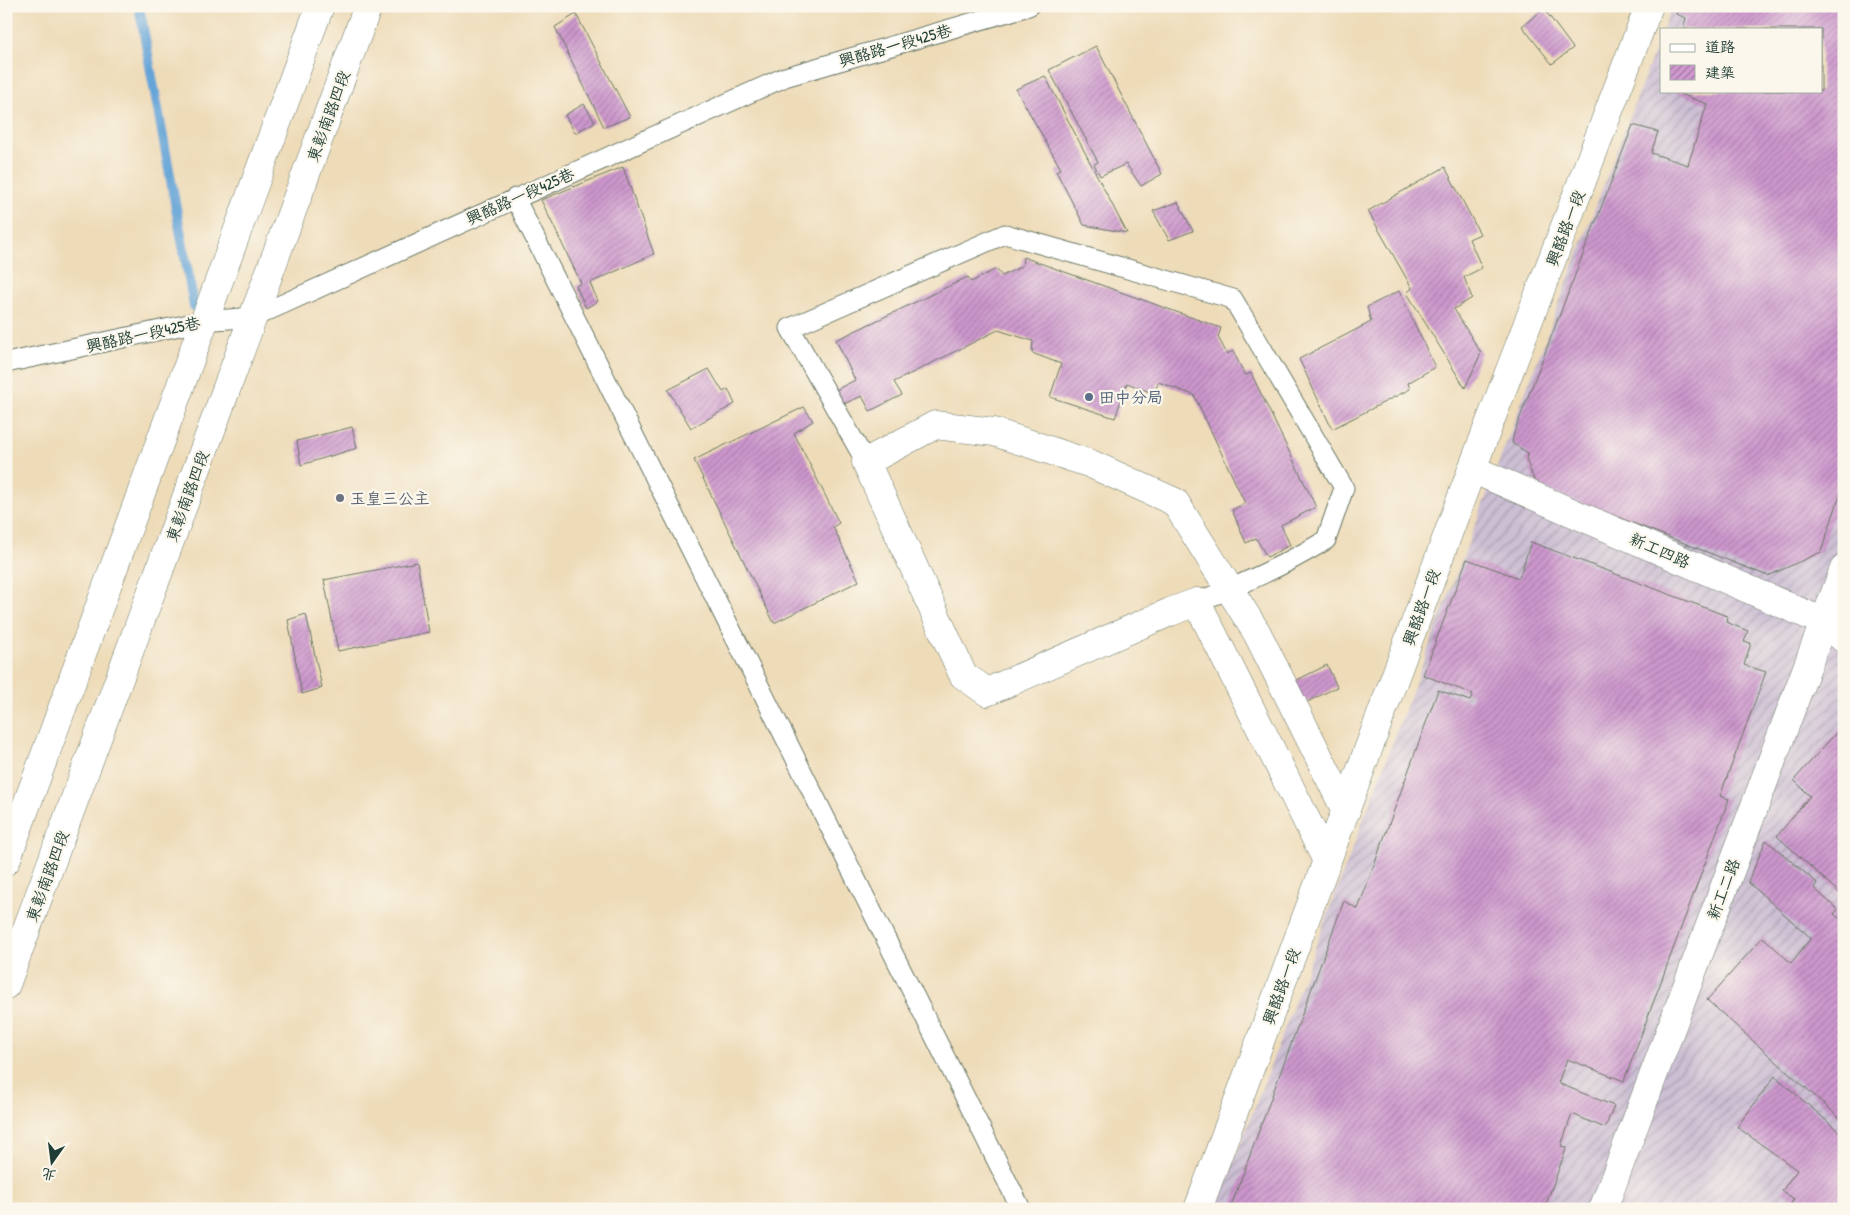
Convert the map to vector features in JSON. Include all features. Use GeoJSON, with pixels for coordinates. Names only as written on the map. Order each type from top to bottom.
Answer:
{"type":"FeatureCollection","features":[{"type":"Feature","properties":{"kind":"street"},"geometry":{"type":"LineString","coordinates":[[6,861],[320,6]]}},
{"type":"Feature","properties":{"kind":"street","name":"東彰南路四段"},"geometry":{"type":"LineString","coordinates":[[6,985],[368,6]]}},
{"type":"Feature","properties":{"kind":"street","name":"興酪路一段"},"geometry":{"type":"LineString","coordinates":[[1198,1209],[1472,468],[1649,6]]}},
{"type":"Feature","properties":{"kind":"street"},"geometry":{"type":"LineString","coordinates":[[1327,861],[1197,602],[987,692],[963,675],[866,462],[935,425],[994,432],[1090,464],[1175,502],[1257,634],[1346,811]]}},
{"type":"Feature","properties":{"kind":"street","name":"新工四路"},"geometry":{"type":"LineString","coordinates":[[1472,468],[1834,630]]}},
{"type":"Feature","properties":{"kind":"street","name":"新工二路"},"geometry":{"type":"LineString","coordinates":[[1603,1209],[1834,630],[1844,569]]}},
{"type":"Feature","properties":{"kind":"lane","name":"興酪路一段425巷"},"geometry":{"type":"LineString","coordinates":[[6,363],[203,322],[254,317],[785,77],[1029,6]]}},
{"type":"Feature","properties":{"kind":"lane"},"geometry":{"type":"LineString","coordinates":[[514,198],[1021,1209]]}},
{"type":"Feature","properties":{"kind":"lane"},"geometry":{"type":"LineString","coordinates":[[866,462],[790,328],[1005,234],[1233,299],[1344,488],[1326,540],[1296,558],[1229,590],[1197,602]]}},
{"type":"Feature","properties":{"kind":"shaded area"},"geometry":{"type":"Polygon","coordinates":[[[1672,6],[1844,6],[1844,1209],[1216,1209],[1660,37],[1660,92],[1822,92],[1822,28],[1663,28],[1672,6]]]}},
{"type":"Feature","properties":{"kind":"building"},"geometry":{"type":"Polygon","coordinates":[[[1679,6],[1844,6],[1844,483],[1821,552],[1768,576],[1536,485],[1526,459],[1528,453],[1512,443],[1514,433],[1633,125],[1658,132],[1651,153],[1688,165],[1707,104],[1676,92],[1822,92],[1822,28],[1683,28],[1686,18],[1676,14],[1679,6]]]}},
{"type":"Feature","properties":{"kind":"building"},"geometry":{"type":"Polygon","coordinates":[[[1544,9],[1573,48],[1552,64],[1522,26],[1544,9]]]}},
{"type":"Feature","properties":{"kind":"building"},"geometry":{"type":"Polygon","coordinates":[[[576,14],[630,117],[604,127],[555,27],[576,14]]]}},
{"type":"Feature","properties":{"kind":"building"},"geometry":{"type":"Polygon","coordinates":[[[1096,46],[1162,174],[1141,186],[1126,164],[1100,176],[1094,164],[1098,162],[1049,70],[1096,46]]]}},
{"type":"Feature","properties":{"kind":"building"},"geometry":{"type":"Polygon","coordinates":[[[1045,76],[1127,233],[1084,225],[1056,171],[1061,169],[1016,89],[1045,76]]]}},
{"type":"Feature","properties":{"kind":"building"},"geometry":{"type":"Polygon","coordinates":[[[584,104],[595,122],[575,133],[565,115],[584,104]]]}},
{"type":"Feature","properties":{"kind":"building"},"geometry":{"type":"Polygon","coordinates":[[[623,167],[654,254],[590,283],[598,301],[586,308],[576,286],[581,283],[541,200],[623,167]]]}},
{"type":"Feature","properties":{"kind":"building"},"geometry":{"type":"Polygon","coordinates":[[[1445,167],[1480,234],[1469,239],[1482,268],[1464,277],[1472,298],[1454,309],[1481,353],[1465,388],[1407,293],[1412,288],[1368,211],[1445,167]]]}},
{"type":"Feature","properties":{"kind":"building"},"geometry":{"type":"Polygon","coordinates":[[[1178,202],[1193,231],[1169,240],[1153,211],[1178,202]]]}},
{"type":"Feature","properties":{"kind":"building"},"geometry":{"type":"Polygon","coordinates":[[[1023,257],[1221,328],[1218,337],[1227,354],[1233,351],[1245,375],[1251,373],[1316,507],[1281,525],[1290,545],[1267,557],[1256,538],[1246,543],[1232,510],[1245,503],[1194,395],[1158,382],[1155,394],[1127,383],[1115,418],[1050,397],[1061,364],[1032,353],[1033,341],[998,330],[894,382],[902,395],[870,411],[862,396],[839,406],[832,392],[855,380],[836,340],[968,277],[971,282],[996,269],[1002,276],[1022,266],[1023,257]]]}},
{"type":"Feature","properties":{"kind":"building"},"geometry":{"type":"Polygon","coordinates":[[[1399,291],[1435,367],[1408,383],[1410,389],[1332,429],[1299,359],[1371,322],[1367,307],[1399,291]]]}},
{"type":"Feature","properties":{"kind":"building"},"geometry":{"type":"Polygon","coordinates":[[[709,369],[723,392],[728,389],[735,404],[691,428],[668,390],[709,369]]]}},
{"type":"Feature","properties":{"kind":"building"},"geometry":{"type":"Polygon","coordinates":[[[804,407],[813,421],[794,433],[839,523],[833,527],[859,581],[774,623],[694,460],[804,407]]]}},
{"type":"Feature","properties":{"kind":"building"},"geometry":{"type":"Polygon","coordinates":[[[352,427],[357,448],[301,465],[297,441],[352,427]]]}},
{"type":"Feature","properties":{"kind":"building"},"geometry":{"type":"Polygon","coordinates":[[[1531,542],[1727,616],[1726,622],[1748,631],[1744,642],[1751,643],[1744,665],[1766,672],[1720,796],[1729,799],[1624,1081],[1567,1059],[1558,1083],[1614,1106],[1605,1128],[1572,1114],[1561,1146],[1567,1147],[1544,1209],[1230,1209],[1344,901],[1358,909],[1438,690],[1470,701],[1473,694],[1423,675],[1467,559],[1519,578],[1531,542]]]}},
{"type":"Feature","properties":{"kind":"building"},"geometry":{"type":"Polygon","coordinates":[[[417,562],[429,632],[338,651],[324,580],[417,562]]]}},
{"type":"Feature","properties":{"kind":"building"},"geometry":{"type":"Polygon","coordinates":[[[306,614],[322,688],[302,694],[288,620],[306,614]]]}},
{"type":"Feature","properties":{"kind":"building"},"geometry":{"type":"Polygon","coordinates":[[[1327,665],[1337,687],[1303,704],[1293,682],[1327,665]]]}},
{"type":"Feature","properties":{"kind":"building"},"geometry":{"type":"Polygon","coordinates":[[[1844,724],[1844,897],[1777,836],[1810,796],[1794,780],[1844,724]]]}},
{"type":"Feature","properties":{"kind":"building"},"geometry":{"type":"Polygon","coordinates":[[[1766,840],[1817,883],[1814,888],[1838,910],[1834,914],[1844,922],[1844,1118],[1842,1120],[1707,1000],[1763,937],[1791,963],[1811,938],[1748,882],[1766,840]]]}},
{"type":"Feature","properties":{"kind":"building"},"geometry":{"type":"Polygon","coordinates":[[[1775,1076],[1844,1136],[1844,1209],[1788,1209],[1794,1199],[1782,1191],[1797,1170],[1737,1127],[1775,1076]]]}},
{"type":"Feature","properties":{"kind":"waterway"},"geometry":{"type":"LineString","coordinates":[[139,6],[194,306]]}},
{"type":"Feature","properties":{"kind":"place","name":"田中分局"},"geometry":{"type":"Point","coordinates":[1089,397]}},
{"type":"Feature","properties":{"kind":"place","name":"玉皇三公主"},"geometry":{"type":"Point","coordinates":[340,498]}}]}
